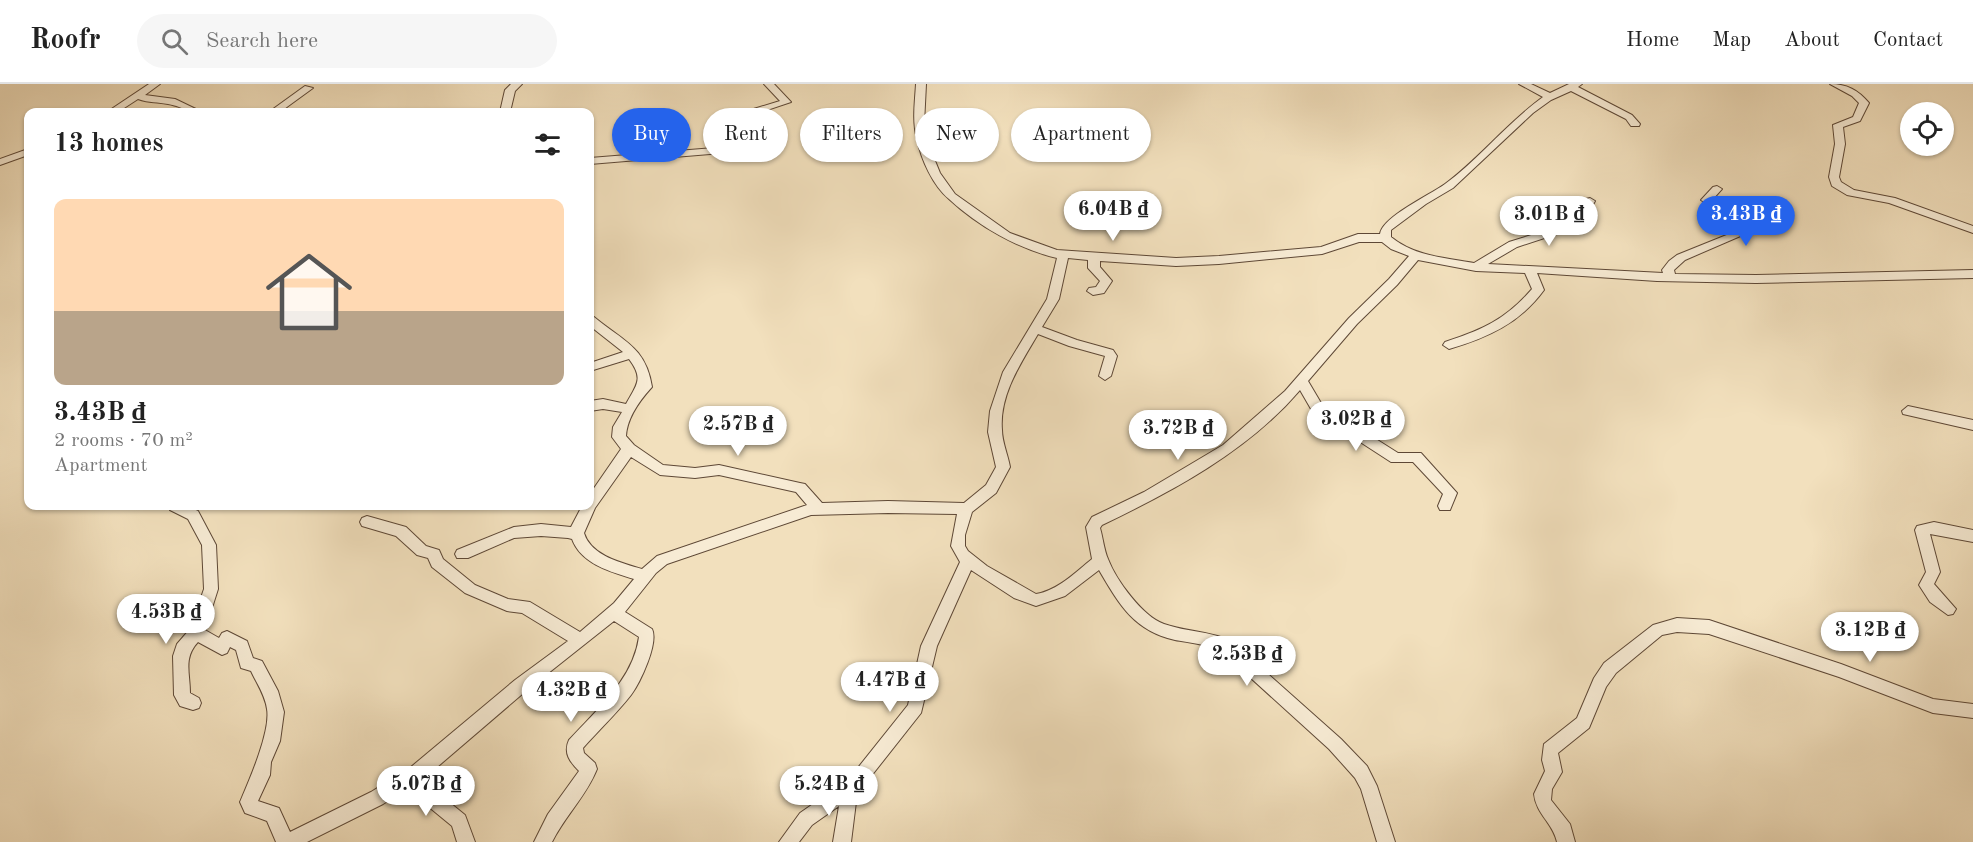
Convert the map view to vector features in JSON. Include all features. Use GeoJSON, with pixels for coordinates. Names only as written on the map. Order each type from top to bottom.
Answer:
{"type":"FeatureCollection","features":[{"type":"Feature","properties":{"kind":"street"},"geometry":{"type":"LineString","coordinates":[[118,108],[155,84]]}},
{"type":"Feature","properties":{"kind":"street"},"geometry":{"type":"LineString","coordinates":[[506,108],[510,90],[518,84]]}},
{"type":"Feature","properties":{"kind":"street"},"geometry":{"type":"LineString","coordinates":[[594,161],[742,149],[748,145],[736,117],[786,102],[769,84]]}},
{"type":"Feature","properties":{"kind":"street"},"geometry":{"type":"LineString","coordinates":[[921,84],[919,124],[922,141],[935,173],[951,196],[1006,235],[1063,256],[1176,262],[1219,260],[1322,250],[1358,238],[1385,238],[1395,246],[1416,255],[1476,267],[1756,279],[1973,274]]}},
{"type":"Feature","properties":{"kind":"street"},"geometry":{"type":"LineString","coordinates":[[1524,84],[1550,97]]}},
{"type":"Feature","properties":{"kind":"street"},"geometry":{"type":"LineString","coordinates":[[1834,84],[1855,94],[1864,103],[1857,119],[1838,125],[1840,144],[1834,177],[1836,184],[1851,193],[1891,200],[1973,230]]}},
{"type":"Feature","properties":{"kind":"street"},"geometry":{"type":"LineString","coordinates":[[1385,238],[1386,230],[1422,202],[1449,186],[1530,111],[1550,97],[1575,86],[1629,117],[1635,124]]}},
{"type":"Feature","properties":{"kind":"street"},"geometry":{"type":"LineString","coordinates":[[280,108],[308,88]]}},
{"type":"Feature","properties":{"kind":"street"},"geometry":{"type":"LineString","coordinates":[[138,96],[150,100],[172,101],[188,108]]}},
{"type":"Feature","properties":{"kind":"street"},"geometry":{"type":"LineString","coordinates":[[0,162],[24,153]]}},
{"type":"Feature","properties":{"kind":"street"},"geometry":{"type":"LineString","coordinates":[[1670,277],[1668,270],[1673,261],[1746,231],[1731,216],[1706,200],[1718,189]]}},
{"type":"Feature","properties":{"kind":"street"},"geometry":{"type":"LineString","coordinates":[[1476,267],[1490,255],[1511,244],[1577,224],[1590,201]]}},
{"type":"Feature","properties":{"kind":"street"},"geometry":{"type":"LineString","coordinates":[[1386,842],[1369,786],[1360,772],[1335,744],[1301,716],[1226,646],[1160,630],[1153,626],[1124,598],[1100,559],[1093,527],[1097,521],[1149,496],[1228,449],[1302,382],[1353,321],[1416,255]]}},
{"type":"Feature","properties":{"kind":"street"},"geometry":{"type":"LineString","coordinates":[[1063,256],[1056,292],[1037,329],[1025,344],[1010,372],[996,411],[994,432],[1003,456],[1002,471],[992,489],[966,509],[957,542],[960,553],[968,561],[1025,596],[1036,600],[1049,597],[1100,559]]}},
{"type":"Feature","properties":{"kind":"street"},"geometry":{"type":"LineString","coordinates":[[1093,291],[1100,290],[1106,281],[1094,268],[1094,256]]}},
{"type":"Feature","properties":{"kind":"street"},"geometry":{"type":"LineString","coordinates":[[1449,345],[1497,329],[1510,320],[1539,290],[1530,270]]}},
{"type":"Feature","properties":{"kind":"street"},"geometry":{"type":"LineString","coordinates":[[594,323],[634,353],[644,371],[646,387],[643,385],[619,433],[621,441],[629,449],[660,470],[695,473],[719,470],[800,488],[818,508]]}},
{"type":"Feature","properties":{"kind":"street"},"geometry":{"type":"LineString","coordinates":[[1037,329],[1073,343],[1109,353],[1111,356],[1105,376]]}},
{"type":"Feature","properties":{"kind":"street"},"geometry":{"type":"LineString","coordinates":[[594,366],[634,353]]}},
{"type":"Feature","properties":{"kind":"street"},"geometry":{"type":"LineString","coordinates":[[1302,382],[1316,406],[1322,411],[1395,458],[1416,457],[1450,493],[1445,506]]}},
{"type":"Feature","properties":{"kind":"street"},"geometry":{"type":"LineString","coordinates":[[594,405],[630,409]]}},
{"type":"Feature","properties":{"kind":"street"},"geometry":{"type":"LineString","coordinates":[[1908,411],[1973,425]]}},
{"type":"Feature","properties":{"kind":"street"},"geometry":{"type":"LineString","coordinates":[[594,499],[629,449]]}},
{"type":"Feature","properties":{"kind":"street"},"geometry":{"type":"LineString","coordinates":[[196,633],[222,648],[227,638],[242,646],[247,663],[256,666],[270,691],[276,712],[272,741],[263,762],[259,783],[249,802],[251,807],[273,814],[287,842],[377,798],[440,755],[521,685],[542,672],[613,614],[645,576],[662,560],[818,508],[966,509]]}},
{"type":"Feature","properties":{"kind":"street"},"geometry":{"type":"LineString","coordinates":[[183,510],[193,515],[209,545],[211,589],[196,633],[183,648],[179,662],[183,678],[182,695],[193,703]]}},
{"type":"Feature","properties":{"kind":"street"},"geometry":{"type":"LineString","coordinates":[[587,510],[577,528],[580,542],[602,562],[645,576]]}},
{"type":"Feature","properties":{"kind":"street"},"geometry":{"type":"LineString","coordinates":[[368,522],[401,531],[422,551],[434,554],[437,563],[476,593],[507,604],[525,607],[580,640]]}},
{"type":"Feature","properties":{"kind":"street"},"geometry":{"type":"LineString","coordinates":[[1948,609],[1935,598],[1926,585],[1933,572],[1922,530],[1928,527],[1973,536]]}},
{"type":"Feature","properties":{"kind":"street"},"geometry":{"type":"LineString","coordinates":[[462,554],[474,551],[508,534],[544,530],[577,534]]}},
{"type":"Feature","properties":{"kind":"street"},"geometry":{"type":"LineString","coordinates":[[788,842],[806,819],[834,798],[848,791],[915,708],[929,646],[968,561]]}},
{"type":"Feature","properties":{"kind":"street"},"geometry":{"type":"LineString","coordinates":[[543,842],[554,820],[589,769],[576,758],[574,745],[627,688],[645,650],[647,634],[613,614]]}},
{"type":"Feature","properties":{"kind":"street"},"geometry":{"type":"LineString","coordinates":[[1566,842],[1561,822],[1544,806],[1544,784],[1554,772],[1549,754],[1550,749],[1583,723],[1600,683],[1610,668],[1658,630],[1684,625],[1709,627],[1841,671],[1933,706],[1973,711]]}},
{"type":"Feature","properties":{"kind":"street"},"geometry":{"type":"LineString","coordinates":[[408,779],[459,821],[466,842]]}},
{"type":"Feature","properties":{"kind":"street"},"geometry":{"type":"LineString","coordinates":[[842,842],[849,799],[848,791]]}}]}
